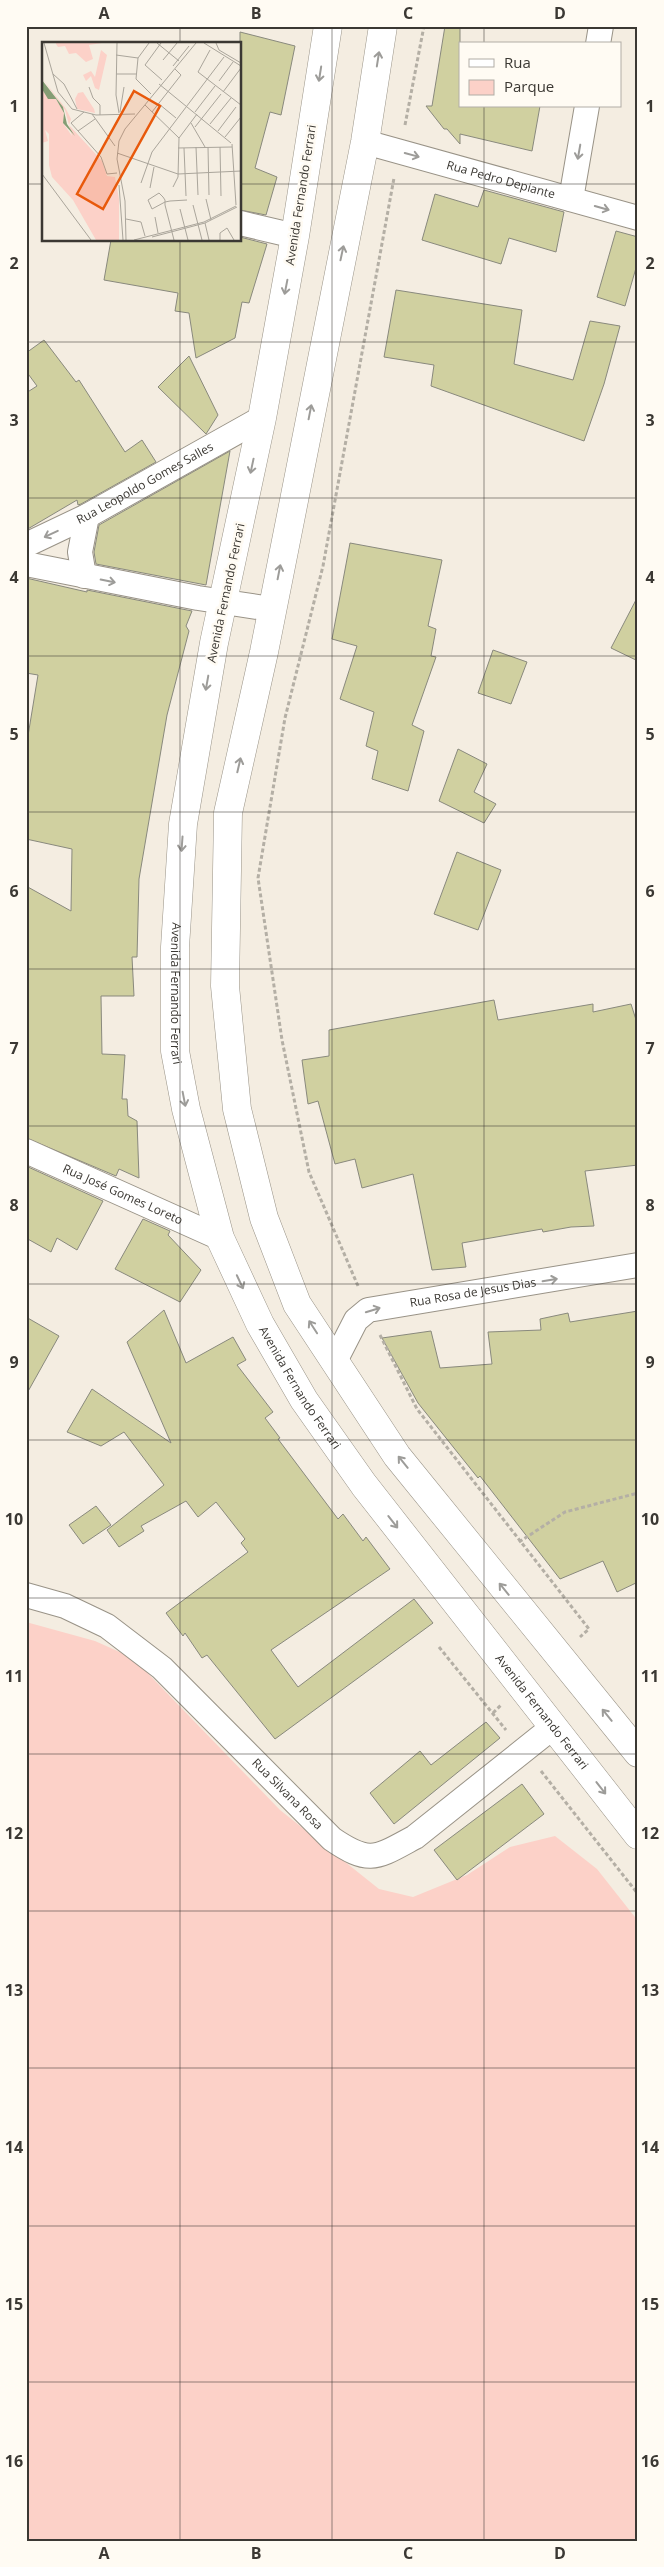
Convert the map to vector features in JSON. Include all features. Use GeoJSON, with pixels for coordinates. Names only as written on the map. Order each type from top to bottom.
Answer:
{"type":"FeatureCollection","features":[{"type":"Feature","properties":{"kind":"main road","name":"Avenida Fernando Ferrari"},"geometry":{"type":"LineString","coordinates":[[328,26],[296,236],[262,418],[223,601],[183,824],[175,947],[175,1051],[186,1109],[220,1238],[260,1324],[304,1400],[364,1485],[638,1835]]}},
{"type":"Feature","properties":{"kind":"main road"},"geometry":{"type":"LineString","coordinates":[[383,26],[365,142],[272,609],[228,813],[225,986],[237,1109],[264,1218],[297,1304],[397,1456],[638,1753]]}},
{"type":"Feature","properties":{"kind":"street"},"geometry":{"type":"LineString","coordinates":[[598,42],[602,26]]}},
{"type":"Feature","properties":{"kind":"street"},"geometry":{"type":"LineString","coordinates":[[571,199],[588,108]]}},
{"type":"Feature","properties":{"kind":"street","name":"Rua Pedro Depiante"},"geometry":{"type":"LineString","coordinates":[[365,142],[638,218]]}},
{"type":"Feature","properties":{"kind":"street"},"geometry":{"type":"LineString","coordinates":[[241,223],[296,236]]}},
{"type":"Feature","properties":{"kind":"street","name":"Rua Leopoldo Gomes Salles"},"geometry":{"type":"LineString","coordinates":[[26,545],[87,516],[262,418]]}},
{"type":"Feature","properties":{"kind":"street"},"geometry":{"type":"LineString","coordinates":[[84,576],[81,540],[87,516]]}},
{"type":"Feature","properties":{"kind":"street"},"geometry":{"type":"LineString","coordinates":[[26,564],[272,609]]}},
{"type":"Feature","properties":{"kind":"street","name":"Rua José Gomes Loreto"},"geometry":{"type":"LineString","coordinates":[[26,1151],[220,1238]]}},
{"type":"Feature","properties":{"kind":"street","name":"Rua Rosa de Jesus Dias"},"geometry":{"type":"LineString","coordinates":[[368,1310],[638,1265]]}},
{"type":"Feature","properties":{"kind":"street"},"geometry":{"type":"LineString","coordinates":[[335,1361],[356,1320],[368,1310]]}},
{"type":"Feature","properties":{"kind":"street","name":"Rua Silvana Rosa"},"geometry":{"type":"LineString","coordinates":[[26,1595],[65,1606],[107,1626],[162,1668],[332,1839],[354,1854],[369,1858],[389,1851],[414,1837],[552,1726]]}},
{"type":"Feature","properties":{"kind":"path"},"geometry":{"type":"LineString","coordinates":[[424,26],[323,566],[285,718],[258,878],[282,1040],[309,1172],[368,1310],[416,1409],[589,1629]]}},
{"type":"Feature","properties":{"kind":"path"},"geometry":{"type":"LineString","coordinates":[[519,1542],[565,1512],[638,1493]]}},
{"type":"Feature","properties":{"kind":"green space"},"geometry":{"type":"Polygon","coordinates":[[[26,1622],[95,1641],[133,1658],[280,1810],[379,1889],[413,1897],[467,1875],[510,1847],[555,1836],[597,1869],[638,1921],[638,2541],[26,2541],[26,1622]]]}},
{"type":"Feature","properties":{"kind":"building"},"geometry":{"type":"Polygon","coordinates":[[[445,26],[460,26],[459,108],[540,108],[532,151],[460,134],[460,144],[447,129],[444,129],[426,106],[432,106],[445,26]]]}},
{"type":"Feature","properties":{"kind":"building"},"geometry":{"type":"Polygon","coordinates":[[[240,32],[295,46],[281,115],[270,112],[255,168],[277,177],[266,215],[241,210],[240,32]]]}},
{"type":"Feature","properties":{"kind":"building"},"geometry":{"type":"Polygon","coordinates":[[[484,190],[564,212],[556,252],[509,238],[501,264],[422,240],[435,194],[478,207],[484,190]]]}},
{"type":"Feature","properties":{"kind":"building"},"geometry":{"type":"Polygon","coordinates":[[[616,231],[638,237],[638,261],[625,306],[597,297],[616,231]]]}},
{"type":"Feature","properties":{"kind":"building"},"geometry":{"type":"Polygon","coordinates":[[[241,237],[267,244],[249,303],[242,302],[235,338],[196,358],[189,313],[175,311],[178,293],[104,280],[111,241],[241,241],[241,237]]]}},
{"type":"Feature","properties":{"kind":"building"},"geometry":{"type":"Polygon","coordinates":[[[396,290],[522,310],[514,364],[573,380],[590,321],[620,326],[604,384],[584,441],[431,386],[434,365],[384,357],[396,290]]]}},
{"type":"Feature","properties":{"kind":"building"},"geometry":{"type":"Polygon","coordinates":[[[44,340],[76,382],[79,380],[125,452],[142,440],[156,462],[81,504],[78,505],[77,500],[26,530],[26,393],[37,386],[26,371],[26,353],[44,340]]]}},
{"type":"Feature","properties":{"kind":"building"},"geometry":{"type":"Polygon","coordinates":[[[189,356],[218,415],[206,434],[158,387],[189,356]]]}},
{"type":"Feature","properties":{"kind":"building"},"geometry":{"type":"Polygon","coordinates":[[[230,451],[206,585],[96,564],[94,552],[99,525],[230,451]]]}},
{"type":"Feature","properties":{"kind":"building"},"geometry":{"type":"Polygon","coordinates":[[[350,543],[442,560],[428,626],[436,629],[431,656],[436,657],[412,725],[424,731],[408,791],[372,779],[378,751],[366,746],[374,712],[340,699],[357,646],[332,639],[350,543]]]}},
{"type":"Feature","properties":{"kind":"building"},"geometry":{"type":"Polygon","coordinates":[[[26,578],[87,592],[87,590],[192,611],[186,626],[189,631],[167,715],[139,879],[137,957],[132,957],[134,996],[101,996],[102,1054],[125,1055],[122,1099],[127,1099],[128,1116],[137,1121],[139,1178],[119,1169],[116,1176],[26,1138],[26,886],[71,911],[72,849],[26,839],[26,748],[38,675],[26,673],[26,578]]]}},
{"type":"Feature","properties":{"kind":"building"},"geometry":{"type":"Polygon","coordinates":[[[638,596],[638,661],[611,648],[638,596]]]}},
{"type":"Feature","properties":{"kind":"building"},"geometry":{"type":"Polygon","coordinates":[[[493,650],[527,662],[511,704],[478,693],[493,650]]]}},
{"type":"Feature","properties":{"kind":"building"},"geometry":{"type":"Polygon","coordinates":[[[458,749],[487,764],[474,792],[496,804],[484,823],[439,801],[458,749]]]}},
{"type":"Feature","properties":{"kind":"building"},"geometry":{"type":"Polygon","coordinates":[[[457,852],[501,870],[478,930],[434,914],[457,852]]]}},
{"type":"Feature","properties":{"kind":"building"},"geometry":{"type":"Polygon","coordinates":[[[494,1000],[498,1020],[593,1004],[593,1012],[631,1004],[638,1026],[638,1165],[585,1171],[594,1226],[571,1227],[543,1232],[542,1229],[462,1243],[466,1267],[432,1270],[413,1174],[362,1188],[355,1159],[335,1164],[318,1101],[308,1104],[302,1060],[329,1056],[329,1030],[494,1000]]]}},
{"type":"Feature","properties":{"kind":"building"},"geometry":{"type":"Polygon","coordinates":[[[26,1166],[103,1201],[77,1250],[57,1238],[51,1252],[26,1238],[26,1166]]]}},
{"type":"Feature","properties":{"kind":"building"},"geometry":{"type":"Polygon","coordinates":[[[143,1219],[170,1231],[168,1235],[201,1270],[180,1302],[115,1269],[143,1219]]]}},
{"type":"Feature","properties":{"kind":"building"},"geometry":{"type":"Polygon","coordinates":[[[164,1310],[186,1363],[233,1337],[246,1360],[237,1365],[273,1412],[265,1418],[280,1438],[278,1439],[338,1519],[343,1514],[363,1541],[366,1537],[390,1569],[271,1650],[298,1687],[414,1599],[433,1623],[275,1739],[207,1655],[202,1658],[185,1633],[183,1636],[166,1613],[248,1552],[241,1543],[245,1539],[216,1502],[198,1517],[186,1501],[141,1526],[144,1531],[119,1547],[107,1530],[164,1485],[124,1432],[101,1446],[67,1432],[92,1389],[171,1443],[127,1342],[164,1310]]]}},
{"type":"Feature","properties":{"kind":"building"},"geometry":{"type":"Polygon","coordinates":[[[638,1311],[638,1582],[617,1592],[603,1561],[560,1579],[480,1476],[478,1478],[418,1403],[382,1338],[431,1331],[440,1368],[492,1364],[488,1332],[541,1330],[540,1319],[568,1313],[570,1322],[638,1311]]]}},
{"type":"Feature","properties":{"kind":"building"},"geometry":{"type":"Polygon","coordinates":[[[26,1317],[59,1336],[26,1395],[26,1317]]]}},
{"type":"Feature","properties":{"kind":"building"},"geometry":{"type":"Polygon","coordinates":[[[96,1506],[111,1525],[83,1544],[69,1525],[96,1506]]]}},
{"type":"Feature","properties":{"kind":"building"},"geometry":{"type":"Polygon","coordinates":[[[486,1722],[500,1738],[394,1824],[370,1793],[420,1751],[431,1765],[486,1722]]]}},
{"type":"Feature","properties":{"kind":"building"},"geometry":{"type":"Polygon","coordinates":[[[522,1784],[544,1814],[457,1880],[434,1850],[522,1784]]]}}]}
